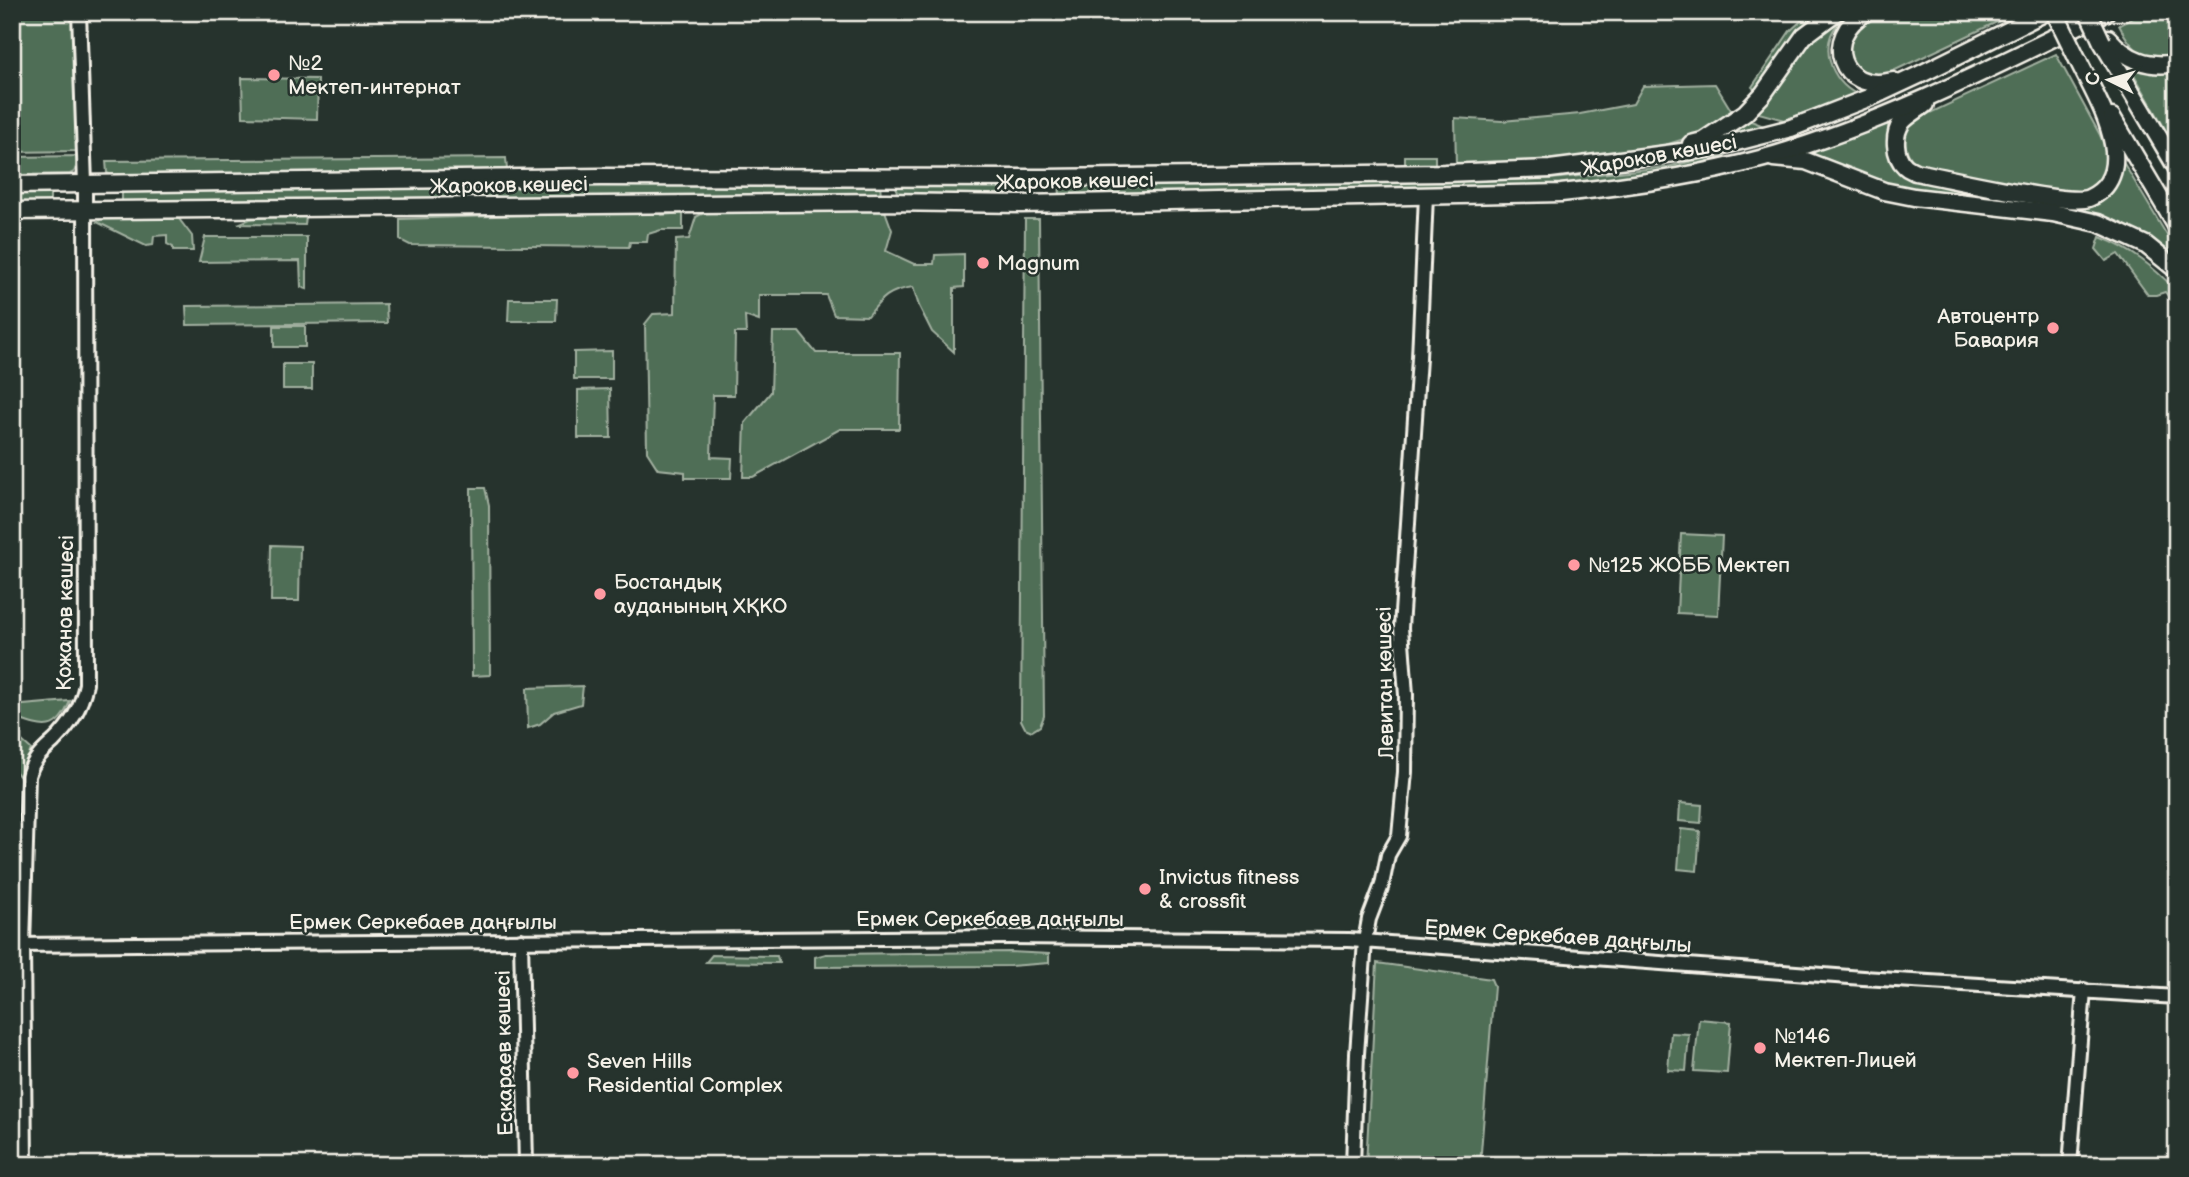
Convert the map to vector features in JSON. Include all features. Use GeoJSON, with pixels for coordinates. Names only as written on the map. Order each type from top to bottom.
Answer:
{"type":"FeatureCollection","features":[{"type":"Feature","properties":{"kind":"main road"},"geometry":{"type":"LineString","coordinates":[[1638,158],[1703,141],[1736,120],[1763,94],[1804,36],[1836,12]]}},
{"type":"Feature","properties":{"kind":"main road"},"geometry":{"type":"LineString","coordinates":[[1866,12],[1851,24],[1842,42],[1841,52],[1849,72],[1857,80],[1877,85],[1919,75]]}},
{"type":"Feature","properties":{"kind":"main road","name":"Жароков көшесі"},"geometry":{"type":"LineString","coordinates":[[12,211],[886,202],[1021,204],[1560,192],[1638,185],[1764,158],[1839,132],[1953,85],[2106,12]]}},
{"type":"Feature","properties":{"kind":"main road","name":"Жароков көшесі"},"geometry":{"type":"LineString","coordinates":[[12,185],[601,177],[1056,178],[1550,169],[1713,148],[1761,137],[1816,119],[2053,13]]}},
{"type":"Feature","properties":{"kind":"main road"},"geometry":{"type":"LineString","coordinates":[[2053,13],[2177,227]]}},
{"type":"Feature","properties":{"kind":"main road"},"geometry":{"type":"LineString","coordinates":[[2088,13],[2177,169]]}},
{"type":"Feature","properties":{"kind":"main road"},"geometry":{"type":"LineString","coordinates":[[2105,40],[2129,57],[2144,63],[2177,63]]}},
{"type":"Feature","properties":{"kind":"main road"},"geometry":{"type":"LineString","coordinates":[[1953,85],[1903,120],[1897,130],[1898,154],[1905,166],[1915,172],[2038,195],[2074,201],[2088,199],[2109,183],[2114,172],[2114,157],[2106,120],[2078,60]]}},
{"type":"Feature","properties":{"kind":"main road"},"geometry":{"type":"LineString","coordinates":[[1764,158],[1807,161],[1884,191],[1914,197],[2053,213],[2098,223],[2146,245],[2177,270]]}},
{"type":"Feature","properties":{"kind":"main road"},"geometry":{"type":"LineString","coordinates":[[886,202],[887,177]]}},
{"type":"Feature","properties":{"kind":"street"},"geometry":{"type":"LineString","coordinates":[[79,12],[85,184]]}},
{"type":"Feature","properties":{"kind":"street","name":"Қожанов көшесі"},"geometry":{"type":"LineString","coordinates":[[25,1165],[17,945],[28,776],[38,755],[74,718],[82,702],[86,684],[85,184]]}},
{"type":"Feature","properties":{"kind":"street","name":"Левитан көшесі"},"geometry":{"type":"LineString","coordinates":[[1353,1165],[1365,941],[1388,855],[1399,836],[1405,772],[1406,695],[1401,628],[1419,358],[1426,195]]}},
{"type":"Feature","properties":{"kind":"street","name":"Ермек Серкебаев даңғылы"},"geometry":{"type":"LineString","coordinates":[[17,945],[1009,937],[1365,941],[1863,978],[2177,997]]}},
{"type":"Feature","properties":{"kind":"street","name":"Ескараев көшесі"},"geometry":{"type":"LineString","coordinates":[[521,940],[526,1165]]}},
{"type":"Feature","properties":{"kind":"street"},"geometry":{"type":"LineString","coordinates":[[2070,1165],[2084,990]]}},
{"type":"Feature","properties":{"kind":"green space"},"geometry":{"type":"Polygon","coordinates":[[[12,12],[73,12],[77,151],[12,152],[12,12]]]}},
{"type":"Feature","properties":{"kind":"green space"},"geometry":{"type":"Polygon","coordinates":[[[1811,12],[1824,12],[1794,38],[1756,91],[1752,87],[1790,31],[1811,12]]]}},
{"type":"Feature","properties":{"kind":"green space"},"geometry":{"type":"Polygon","coordinates":[[[1846,12],[1854,12],[1833,31],[1828,51],[1834,72],[1840,81],[1857,94],[1784,120],[1755,112],[1819,30],[1846,12]]]}},
{"type":"Feature","properties":{"kind":"green space"},"geometry":{"type":"Polygon","coordinates":[[[1880,12],[2018,12],[1887,74],[1879,75],[1865,72],[1853,63],[1848,41],[1852,32],[1880,12]]]}},
{"type":"Feature","properties":{"kind":"green space"},"geometry":{"type":"Polygon","coordinates":[[[2076,12],[2083,12],[2177,178],[2177,188],[2076,12]]]}},
{"type":"Feature","properties":{"kind":"green space"},"geometry":{"type":"Polygon","coordinates":[[[2145,12],[2177,12],[2177,56],[2148,55],[2135,49],[2124,35],[2119,25],[2145,12]]]}},
{"type":"Feature","properties":{"kind":"green space"},"geometry":{"type":"Polygon","coordinates":[[[2056,54],[2104,147],[2106,158],[2102,176],[2088,189],[2065,194],[1917,165],[1912,159],[1906,147],[1906,135],[1919,118],[2056,54]]]}},
{"type":"Feature","properties":{"kind":"green space"},"geometry":{"type":"Polygon","coordinates":[[[2128,64],[2152,72],[2177,70],[2175,146],[2128,64]]]}},
{"type":"Feature","properties":{"kind":"green space"},"geometry":{"type":"Polygon","coordinates":[[[242,78],[318,79],[317,119],[243,117],[242,78]]]}},
{"type":"Feature","properties":{"kind":"green space"},"geometry":{"type":"Polygon","coordinates":[[[1715,84],[1734,115],[1700,134],[1665,145],[1585,157],[1456,165],[1455,118],[1502,121],[1580,114],[1633,104],[1643,86],[1715,84]]]}},
{"type":"Feature","properties":{"kind":"green space"},"geometry":{"type":"Polygon","coordinates":[[[1746,119],[1764,126],[1720,138],[1746,119]]]}},
{"type":"Feature","properties":{"kind":"green space"},"geometry":{"type":"Polygon","coordinates":[[[1888,123],[1888,144],[1893,160],[2059,206],[2084,208],[2101,202],[2112,191],[2120,177],[2123,162],[2177,252],[2177,261],[2139,233],[2101,217],[1892,187],[1827,159],[1808,154],[1888,123]]]}},
{"type":"Feature","properties":{"kind":"green space"},"geometry":{"type":"Polygon","coordinates":[[[1724,154],[1725,157],[1666,172],[1549,185],[1236,194],[1060,195],[1059,183],[1550,179],[1667,167],[1724,154]]]}},
{"type":"Feature","properties":{"kind":"green space"},"geometry":{"type":"Polygon","coordinates":[[[80,156],[74,172],[70,174],[12,175],[12,157],[80,156]]]}},
{"type":"Feature","properties":{"kind":"green space"},"geometry":{"type":"Polygon","coordinates":[[[1405,156],[1435,156],[1435,165],[1405,165],[1405,156]]]}},
{"type":"Feature","properties":{"kind":"green space"},"geometry":{"type":"Polygon","coordinates":[[[506,158],[505,175],[112,175],[107,173],[106,161],[506,158]]]}},
{"type":"Feature","properties":{"kind":"green space"},"geometry":{"type":"Polygon","coordinates":[[[880,177],[881,202],[122,210],[122,184],[880,177]]]}},
{"type":"Feature","properties":{"kind":"green space"},"geometry":{"type":"Polygon","coordinates":[[[896,177],[1007,177],[1005,203],[897,202],[896,177]]]}},
{"type":"Feature","properties":{"kind":"green space"},"geometry":{"type":"Polygon","coordinates":[[[50,188],[50,203],[12,204],[12,189],[50,188]]]}},
{"type":"Feature","properties":{"kind":"green space"},"geometry":{"type":"Polygon","coordinates":[[[709,210],[885,211],[892,230],[886,251],[914,264],[934,264],[935,255],[964,254],[964,287],[954,288],[954,352],[932,332],[913,287],[887,296],[868,316],[834,315],[826,295],[759,295],[759,321],[745,316],[746,333],[735,333],[734,395],[713,395],[711,457],[732,458],[731,478],[685,478],[685,472],[658,469],[647,452],[645,324],[653,314],[675,313],[676,240],[689,239],[696,217],[709,210]]]}},
{"type":"Feature","properties":{"kind":"green space"},"geometry":{"type":"Polygon","coordinates":[[[652,211],[662,215],[683,213],[683,230],[661,230],[648,234],[647,242],[630,242],[629,247],[410,245],[400,240],[400,219],[652,211]]]}},
{"type":"Feature","properties":{"kind":"green space"},"geometry":{"type":"Polygon","coordinates":[[[306,216],[305,225],[238,224],[250,219],[306,216]]]}},
{"type":"Feature","properties":{"kind":"green space"},"geometry":{"type":"Polygon","coordinates":[[[103,218],[179,219],[192,236],[193,251],[173,251],[173,247],[167,244],[167,235],[154,236],[153,245],[146,246],[97,222],[103,218]]]}},
{"type":"Feature","properties":{"kind":"green space"},"geometry":{"type":"Polygon","coordinates":[[[1025,219],[1039,219],[1044,716],[1040,726],[1032,731],[1025,728],[1021,720],[1025,219]]]}},
{"type":"Feature","properties":{"kind":"green space"},"geometry":{"type":"Polygon","coordinates":[[[205,237],[307,237],[307,289],[301,287],[300,261],[199,262],[205,237]]]}},
{"type":"Feature","properties":{"kind":"green space"},"geometry":{"type":"Polygon","coordinates":[[[2100,237],[2132,253],[2159,274],[2177,291],[2177,308],[2165,292],[2148,295],[2118,254],[2106,261],[2096,249],[2100,237]]]}},
{"type":"Feature","properties":{"kind":"green space"},"geometry":{"type":"Polygon","coordinates":[[[509,299],[557,299],[556,321],[508,321],[509,299]]]}},
{"type":"Feature","properties":{"kind":"green space"},"geometry":{"type":"Polygon","coordinates":[[[386,304],[387,323],[187,325],[186,306],[386,304]]]}},
{"type":"Feature","properties":{"kind":"green space"},"geometry":{"type":"Polygon","coordinates":[[[274,326],[305,326],[305,347],[274,347],[274,326]]]}},
{"type":"Feature","properties":{"kind":"green space"},"geometry":{"type":"Polygon","coordinates":[[[773,332],[799,332],[816,353],[900,353],[899,429],[840,429],[753,477],[743,477],[745,423],[771,392],[773,332]]]}},
{"type":"Feature","properties":{"kind":"green space"},"geometry":{"type":"Polygon","coordinates":[[[612,351],[612,379],[574,379],[574,352],[612,351]]]}},
{"type":"Feature","properties":{"kind":"green space"},"geometry":{"type":"Polygon","coordinates":[[[283,364],[312,364],[312,389],[283,389],[283,364]]]}},
{"type":"Feature","properties":{"kind":"green space"},"geometry":{"type":"Polygon","coordinates":[[[610,389],[611,438],[578,438],[578,390],[610,389]]]}},
{"type":"Feature","properties":{"kind":"green space"},"geometry":{"type":"Polygon","coordinates":[[[471,488],[485,488],[489,505],[490,675],[472,676],[471,488]]]}},
{"type":"Feature","properties":{"kind":"green space"},"geometry":{"type":"Polygon","coordinates":[[[1681,534],[1722,536],[1718,615],[1677,613],[1681,534]]]}},
{"type":"Feature","properties":{"kind":"green space"},"geometry":{"type":"Polygon","coordinates":[[[272,545],[300,546],[299,601],[271,601],[272,545]]]}},
{"type":"Feature","properties":{"kind":"green space"},"geometry":{"type":"Polygon","coordinates":[[[583,686],[581,704],[554,712],[540,724],[528,728],[527,688],[583,686]]]}},
{"type":"Feature","properties":{"kind":"green space"},"geometry":{"type":"Polygon","coordinates":[[[70,701],[60,719],[48,726],[15,718],[12,706],[70,701]]]}},
{"type":"Feature","properties":{"kind":"green space"},"geometry":{"type":"Polygon","coordinates":[[[12,732],[31,749],[21,779],[12,766],[12,732]]]}},
{"type":"Feature","properties":{"kind":"green space"},"geometry":{"type":"Polygon","coordinates":[[[1680,803],[1702,805],[1701,823],[1679,821],[1680,803]]]}},
{"type":"Feature","properties":{"kind":"green space"},"geometry":{"type":"Polygon","coordinates":[[[1681,829],[1700,831],[1697,871],[1678,869],[1681,829]]]}},
{"type":"Feature","properties":{"kind":"green space"},"geometry":{"type":"Polygon","coordinates":[[[826,954],[1049,954],[1049,963],[1010,966],[815,967],[815,957],[826,954]]]}},
{"type":"Feature","properties":{"kind":"green space"},"geometry":{"type":"Polygon","coordinates":[[[712,955],[777,956],[779,963],[706,962],[712,955]]]}},
{"type":"Feature","properties":{"kind":"green space"},"geometry":{"type":"Polygon","coordinates":[[[1377,963],[1491,979],[1494,986],[1480,1165],[1366,1165],[1377,963]]]}},
{"type":"Feature","properties":{"kind":"green space"},"geometry":{"type":"Polygon","coordinates":[[[1699,1019],[1731,1022],[1727,1073],[1694,1071],[1699,1019]]]}},
{"type":"Feature","properties":{"kind":"green space"},"geometry":{"type":"Polygon","coordinates":[[[1671,1033],[1689,1034],[1686,1071],[1668,1070],[1671,1033]]]}},
{"type":"Feature","properties":{"kind":"place","name":"№2 Мектеп-интернат"},"geometry":{"type":"Point","coordinates":[274,75]}},
{"type":"Feature","properties":{"kind":"place","name":"Magnum"},"geometry":{"type":"Point","coordinates":[983,263]}},
{"type":"Feature","properties":{"kind":"place","name":"Автоцентр Бавария"},"geometry":{"type":"Point","coordinates":[2053,328]}},
{"type":"Feature","properties":{"kind":"place","name":"№125 ЖОББ Мектеп"},"geometry":{"type":"Point","coordinates":[1574,565]}},
{"type":"Feature","properties":{"kind":"place","name":"Бостандық ауданының ХҚКО"},"geometry":{"type":"Point","coordinates":[600,594]}},
{"type":"Feature","properties":{"kind":"place","name":"Invictus fitness & crossfit"},"geometry":{"type":"Point","coordinates":[1145,889]}},
{"type":"Feature","properties":{"kind":"place","name":"№146 Мектеп-Лицей"},"geometry":{"type":"Point","coordinates":[1760,1048]}},
{"type":"Feature","properties":{"kind":"place","name":"Seven Hills Residential Complex"},"geometry":{"type":"Point","coordinates":[573,1073]}}]}
